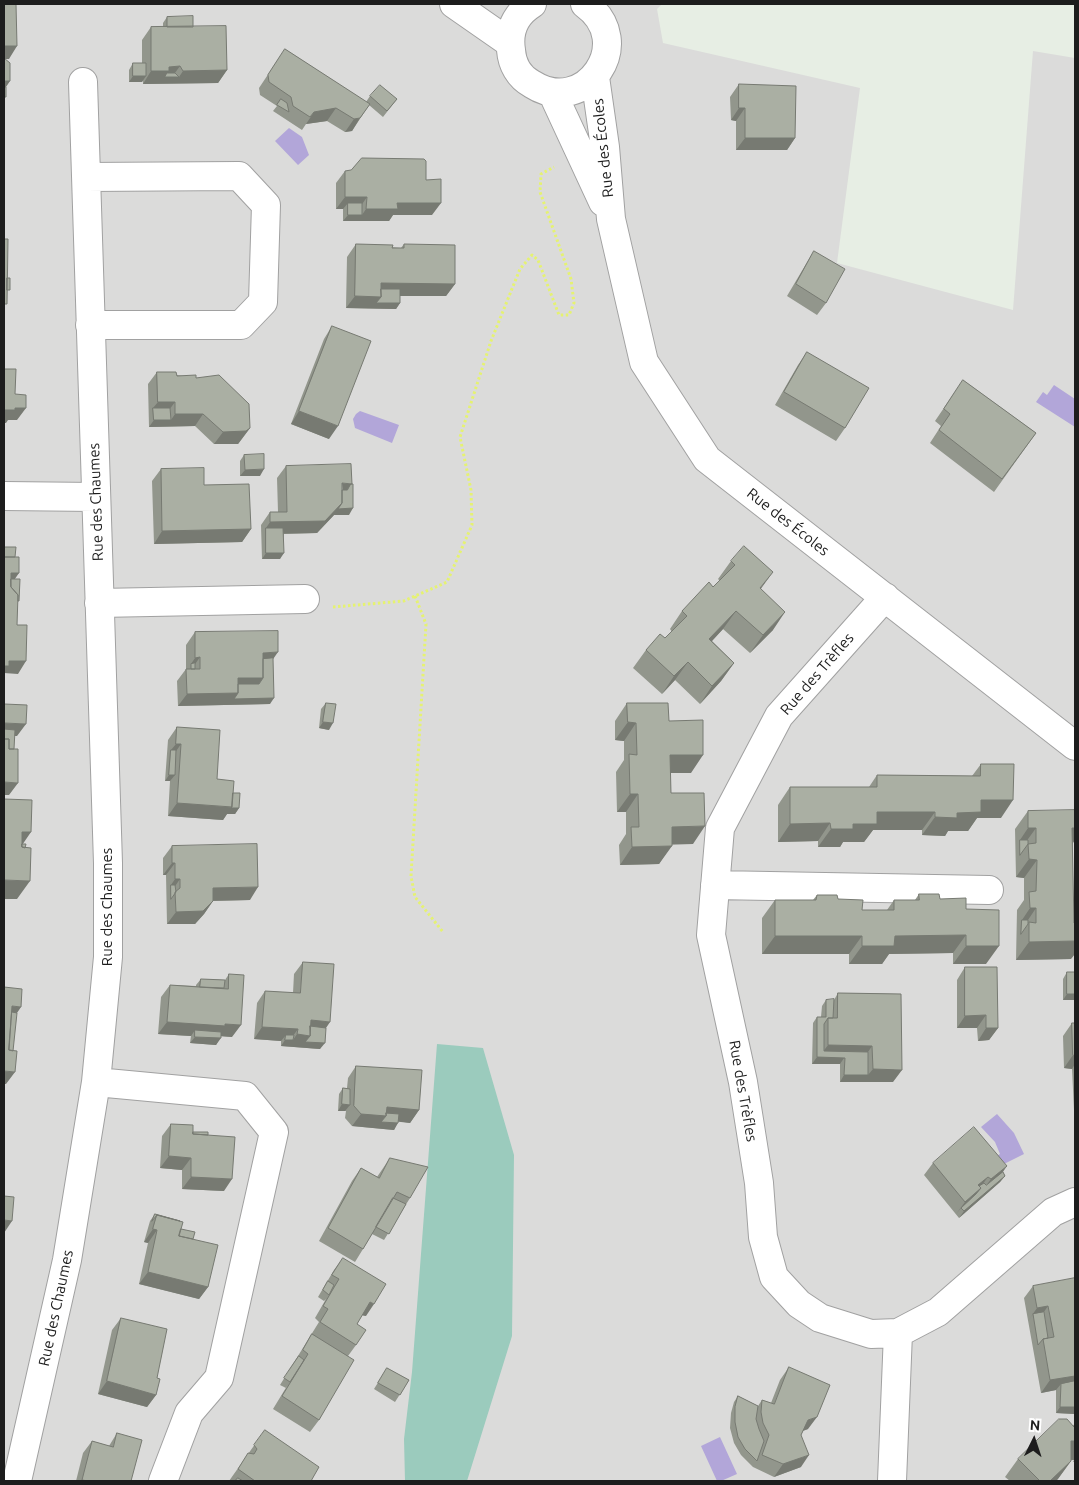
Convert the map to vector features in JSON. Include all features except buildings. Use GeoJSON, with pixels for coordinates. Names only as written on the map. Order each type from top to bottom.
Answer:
{"type":"FeatureCollection","features":[{"type":"Feature","properties":{"kind":"street"},"geometry":{"type":"LineString","coordinates":[[454,4],[510,43]]}},
{"type":"Feature","properties":{"kind":"street"},"geometry":{"type":"LineString","coordinates":[[532,4],[517,18],[512,30],[510,43],[512,57],[517,70],[526,81],[538,88],[552,92],[568,92],[582,86],[595,77],[607,54],[609,16],[599,17],[585,4]]}},
{"type":"Feature","properties":{"kind":"street","name":"Rue des Écoles"},"geometry":{"type":"LineString","coordinates":[[595,77],[605,147],[611,219],[644,362],[707,458],[1075,746]]}},
{"type":"Feature","properties":{"kind":"street","name":"Rue des Chaumes"},"geometry":{"type":"LineString","coordinates":[[17,1481],[67,1260],[96,1082],[108,957],[108,863],[83,82]]}},
{"type":"Feature","properties":{"kind":"street","name":"Rue des Écoles"},"geometry":{"type":"LineString","coordinates":[[552,92],[611,219]]}},
{"type":"Feature","properties":{"kind":"street"},"geometry":{"type":"LineString","coordinates":[[86,177],[239,176],[266,205],[263,302],[241,325],[90,325]]}},
{"type":"Feature","properties":{"kind":"street"},"geometry":{"type":"LineString","coordinates":[[4,496],[96,497]]}},
{"type":"Feature","properties":{"kind":"street","name":"Rue des Trèfles"},"geometry":{"type":"LineString","coordinates":[[885,597],[779,716],[720,828],[711,935],[743,1082],[759,1183],[763,1237],[774,1277],[799,1304],[820,1318],[870,1334],[898,1333],[938,1312],[1053,1212],[1075,1202]]}},
{"type":"Feature","properties":{"kind":"street"},"geometry":{"type":"LineString","coordinates":[[100,603],[306,599]]}},
{"type":"Feature","properties":{"kind":"street"},"geometry":{"type":"LineString","coordinates":[[715,885],[989,890]]}},
{"type":"Feature","properties":{"kind":"street"},"geometry":{"type":"LineString","coordinates":[[96,1082],[245,1096],[274,1132],[220,1378],[189,1414],[163,1481]]}},
{"type":"Feature","properties":{"kind":"street"},"geometry":{"type":"LineString","coordinates":[[892,1481],[898,1333]]}},
{"type":"Feature","properties":{"kind":"path"},"geometry":{"type":"LineString","coordinates":[[306,599],[319,608],[404,601],[446,582],[472,524],[471,490],[460,437],[491,342],[520,269],[532,255],[538,260],[559,315],[569,315],[574,303],[571,279],[540,192],[541,174],[556,165]]}},
{"type":"Feature","properties":{"kind":"path"},"geometry":{"type":"LineString","coordinates":[[415,596],[426,624],[411,876],[415,897],[444,932]]}},
{"type":"Feature","properties":{"kind":"shaded area"},"geometry":{"type":"Polygon","coordinates":[[[4,4],[662,4],[657,9],[663,43],[860,88],[837,263],[1013,310],[1033,51],[1075,58],[1075,1481],[4,1481],[4,4]]]}},
{"type":"Feature","properties":{"kind":"shaded area"},"geometry":{"type":"Polygon","coordinates":[[[289,128],[302,137],[309,155],[298,165],[275,141],[289,128]]]}},
{"type":"Feature","properties":{"kind":"shaded area"},"geometry":{"type":"Polygon","coordinates":[[[1054,385],[1075,399],[1075,427],[1036,402],[1043,392],[1047,395],[1054,385]]]}},
{"type":"Feature","properties":{"kind":"shaded area"},"geometry":{"type":"Polygon","coordinates":[[[360,411],[399,425],[392,443],[355,428],[353,419],[360,411]]]}},
{"type":"Feature","properties":{"kind":"shaded area"},"geometry":{"type":"Polygon","coordinates":[[[437,1044],[483,1048],[514,1155],[512,1336],[467,1481],[405,1481],[404,1439],[412,1372],[437,1044]]]}},
{"type":"Feature","properties":{"kind":"shaded area"},"geometry":{"type":"Polygon","coordinates":[[[997,1114],[1014,1133],[1024,1154],[1000,1166],[995,1157],[1000,1154],[995,1142],[981,1127],[997,1114]]]}},
{"type":"Feature","properties":{"kind":"shaded area"},"geometry":{"type":"Polygon","coordinates":[[[720,1437],[737,1474],[717,1481],[701,1446],[720,1437]]]}}]}
